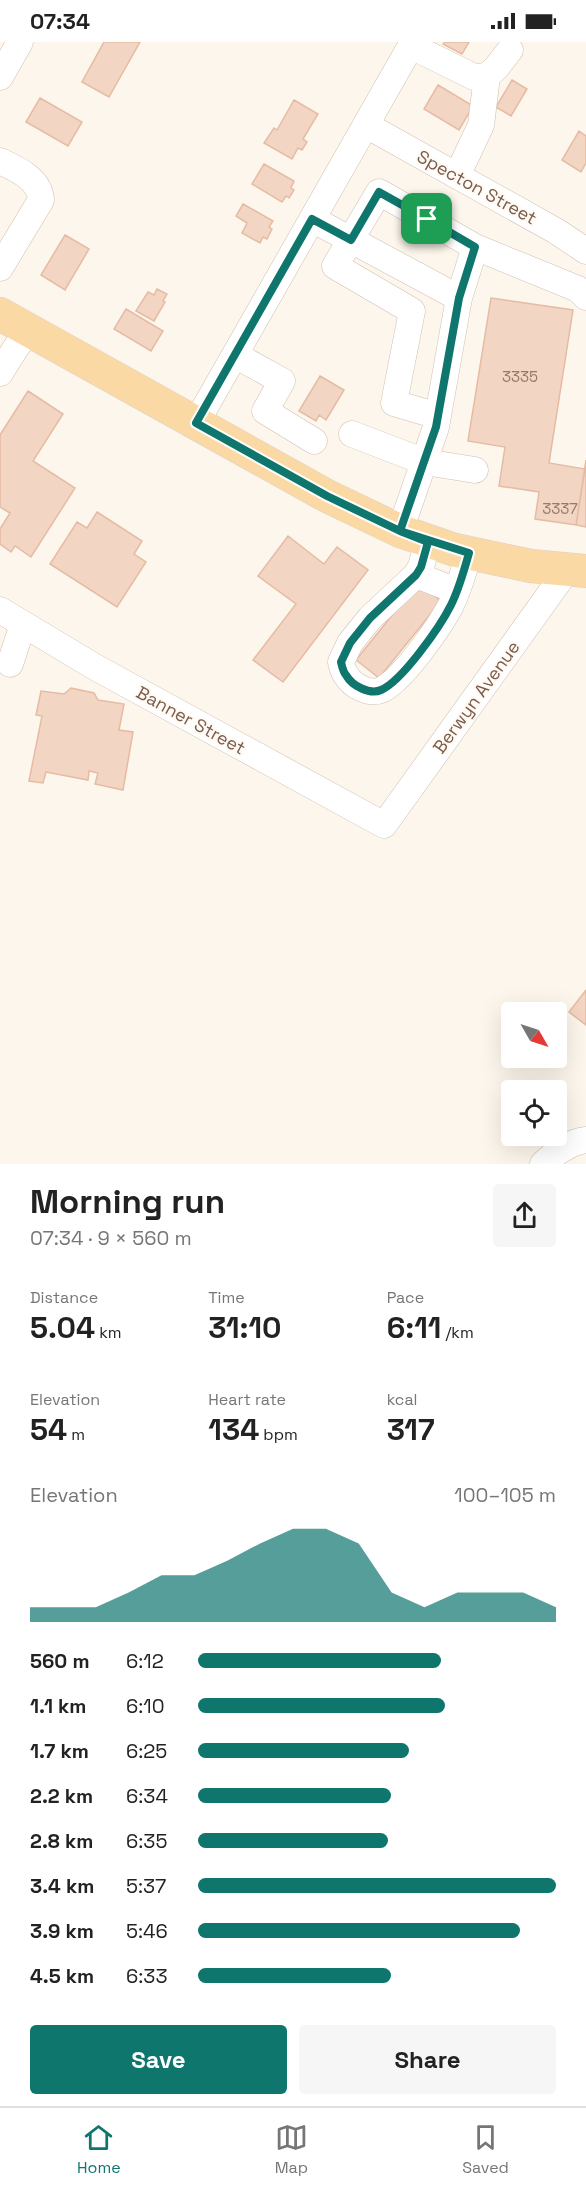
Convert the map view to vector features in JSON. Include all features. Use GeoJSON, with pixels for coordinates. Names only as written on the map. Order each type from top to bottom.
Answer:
{"type":"FeatureCollection","features":[{"type":"Feature","properties":{"kind":"main road"},"geometry":{"type":"LineString","coordinates":[[0,314],[327,496],[414,536],[469,553],[531,566],[577,570]]}},
{"type":"Feature","properties":{"kind":"street"},"geometry":{"type":"LineString","coordinates":[[0,77],[20,42]]}},
{"type":"Feature","properties":{"kind":"street"},"geometry":{"type":"LineString","coordinates":[[196,423],[412,44],[474,77],[487,76],[510,50]]}},
{"type":"Feature","properties":{"kind":"street"},"geometry":{"type":"LineString","coordinates":[[457,176],[481,125],[487,76]]}},
{"type":"Feature","properties":{"kind":"street","name":"Specton Street"},"geometry":{"type":"LineString","coordinates":[[366,125],[556,231],[586,251]]}},
{"type":"Feature","properties":{"kind":"street"},"geometry":{"type":"LineString","coordinates":[[0,161],[25,174],[36,184],[41,192],[41,200],[0,268]]}},
{"type":"Feature","properties":{"kind":"street"},"geometry":{"type":"LineString","coordinates":[[438,416],[394,403],[412,311],[335,266],[379,192],[475,247],[578,289],[586,297]]}},
{"type":"Feature","properties":{"kind":"street"},"geometry":{"type":"LineString","coordinates":[[312,219],[459,298]]}},
{"type":"Feature","properties":{"kind":"street"},"geometry":{"type":"LineString","coordinates":[[469,553],[451,606],[423,647],[392,684],[379,692],[355,686],[346,675],[341,662],[350,643],[370,618],[416,575],[421,567],[414,536],[424,462],[438,416],[459,298],[475,247]]}},
{"type":"Feature","properties":{"kind":"street"},"geometry":{"type":"LineString","coordinates":[[0,373],[29,330]]}},
{"type":"Feature","properties":{"kind":"street"},"geometry":{"type":"LineString","coordinates":[[235,355],[282,381],[265,411],[314,441]]}},
{"type":"Feature","properties":{"kind":"street"},"geometry":{"type":"LineString","coordinates":[[352,434],[424,462],[475,470]]}},
{"type":"Feature","properties":{"kind":"street","name":"Berwyn Avenue"},"geometry":{"type":"LineString","coordinates":[[384,825],[577,570]]}},
{"type":"Feature","properties":{"kind":"street"},"geometry":{"type":"LineString","coordinates":[[416,575],[457,591]]}},
{"type":"Feature","properties":{"kind":"street","name":"Banner Street"},"geometry":{"type":"LineString","coordinates":[[0,610],[261,759],[384,825]]}},
{"type":"Feature","properties":{"kind":"street"},"geometry":{"type":"LineString","coordinates":[[10,664],[23,624]]}},
{"type":"Feature","properties":{"kind":"street"},"geometry":{"type":"LineString","coordinates":[[543,1164],[569,1140]]}},
{"type":"Feature","properties":{"kind":"building"},"geometry":{"type":"Polygon","coordinates":[[[104,42],[140,42],[109,97],[82,82],[104,42]]]}},
{"type":"Feature","properties":{"kind":"building"},"geometry":{"type":"Polygon","coordinates":[[[445,42],[469,42],[462,54],[443,44],[445,42]]]}},
{"type":"Feature","properties":{"kind":"building"},"geometry":{"type":"Polygon","coordinates":[[[512,80],[527,89],[511,116],[496,107],[512,80]]]}},
{"type":"Feature","properties":{"kind":"building"},"geometry":{"type":"Polygon","coordinates":[[[438,85],[473,106],[459,130],[424,109],[438,85]]]}},
{"type":"Feature","properties":{"kind":"building"},"geometry":{"type":"Polygon","coordinates":[[[40,98],[82,122],[68,146],[26,122],[40,98]]]}},
{"type":"Feature","properties":{"kind":"building"},"geometry":{"type":"Polygon","coordinates":[[[294,100],[318,114],[303,139],[307,142],[302,150],[298,148],[292,159],[264,143],[274,128],[277,130],[294,100]]]}},
{"type":"Feature","properties":{"kind":"building"},"geometry":{"type":"Polygon","coordinates":[[[579,131],[586,136],[586,163],[581,172],[562,160],[579,131]]]}},
{"type":"Feature","properties":{"kind":"building"},"geometry":{"type":"Polygon","coordinates":[[[264,164],[294,181],[291,188],[294,190],[289,198],[286,196],[282,202],[252,184],[264,164]]]}},
{"type":"Feature","properties":{"kind":"building"},"geometry":{"type":"Polygon","coordinates":[[[243,204],[273,221],[269,227],[272,229],[267,239],[263,237],[260,243],[242,233],[247,223],[236,216],[243,204]]]}},
{"type":"Feature","properties":{"kind":"building"},"geometry":{"type":"Polygon","coordinates":[[[65,235],[89,249],[65,290],[41,275],[65,235]]]}},
{"type":"Feature","properties":{"kind":"building"},"geometry":{"type":"Polygon","coordinates":[[[157,289],[167,294],[154,321],[136,311],[148,292],[154,295],[157,289]]]}},
{"type":"Feature","properties":{"kind":"building"},"geometry":{"type":"Polygon","coordinates":[[[491,298],[573,310],[549,463],[585,469],[576,525],[535,519],[539,492],[499,486],[505,447],[468,441],[491,298]]]}},
{"type":"Feature","properties":{"kind":"building"},"geometry":{"type":"Polygon","coordinates":[[[126,309],[163,331],[151,351],[114,329],[126,309]]]}},
{"type":"Feature","properties":{"kind":"building"},"geometry":{"type":"Polygon","coordinates":[[[320,376],[344,390],[326,420],[319,415],[316,421],[299,411],[320,376]]]}},
{"type":"Feature","properties":{"kind":"building"},"geometry":{"type":"Polygon","coordinates":[[[28,391],[63,414],[33,461],[75,488],[31,557],[15,546],[11,552],[0,544],[0,529],[10,513],[0,507],[0,435],[28,391]]]}},
{"type":"Feature","properties":{"kind":"building"},"geometry":{"type":"Polygon","coordinates":[[[586,460],[586,527],[576,525],[586,460]]]}},
{"type":"Feature","properties":{"kind":"building"},"geometry":{"type":"Polygon","coordinates":[[[97,512],[142,541],[134,554],[146,562],[117,607],[50,564],[77,522],[87,528],[97,512]]]}},
{"type":"Feature","properties":{"kind":"building"},"geometry":{"type":"Polygon","coordinates":[[[288,536],[324,564],[337,547],[368,570],[283,682],[253,660],[296,604],[258,576],[288,536]]]}},
{"type":"Feature","properties":{"kind":"building"},"geometry":{"type":"Polygon","coordinates":[[[418,583],[441,601],[379,678],[356,660],[418,583]]]}},
{"type":"Feature","properties":{"kind":"building"},"geometry":{"type":"Polygon","coordinates":[[[71,688],[94,693],[98,700],[124,704],[119,730],[133,732],[123,790],[95,784],[98,773],[89,771],[88,780],[46,772],[43,783],[29,781],[42,716],[36,715],[41,691],[64,694],[71,688]]]}},
{"type":"Feature","properties":{"kind":"building"},"geometry":{"type":"Polygon","coordinates":[[[586,990],[586,1025],[569,1012],[586,990]]]}},
{"type":"Feature","properties":{"kind":"route"},"geometry":{"type":"LineString","coordinates":[[427,219],[379,192],[351,240],[312,219],[196,423],[327,496],[400,531],[428,542],[469,553],[451,606],[440,624],[392,684],[379,692],[355,686],[346,675],[341,662],[350,643],[370,618],[412,580],[421,567],[428,542],[400,531],[436,427],[459,298],[475,247],[427,219]]}}]}
